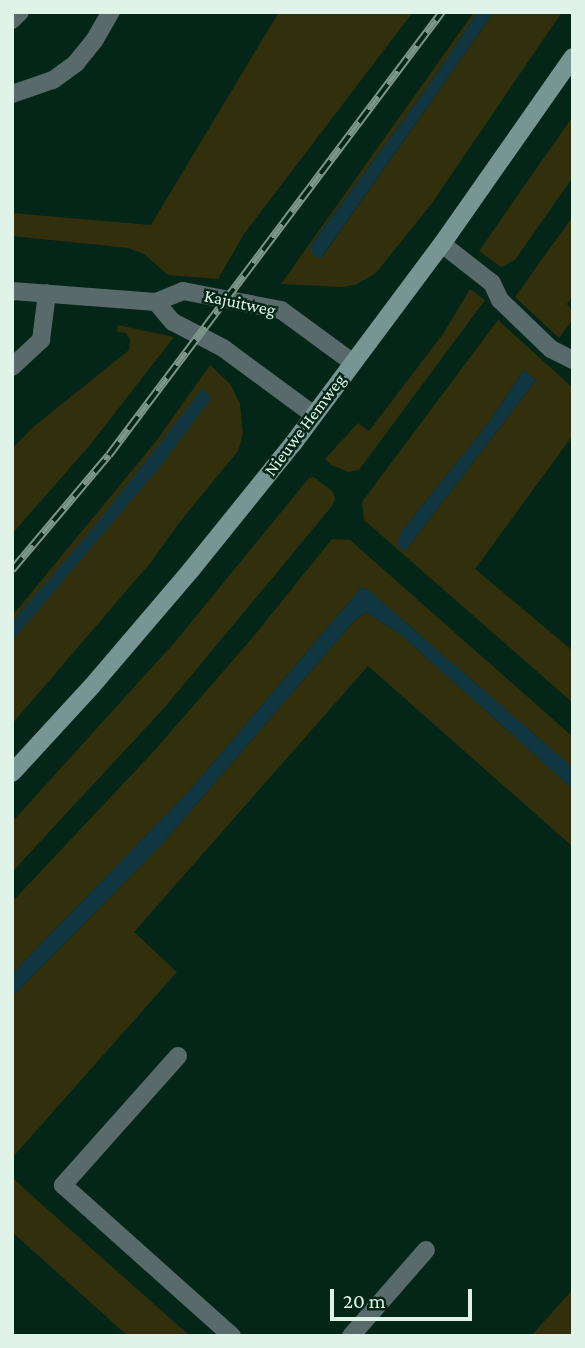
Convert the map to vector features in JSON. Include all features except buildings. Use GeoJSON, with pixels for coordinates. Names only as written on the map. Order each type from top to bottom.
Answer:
{"type":"FeatureCollection","features":[{"type":"Feature","properties":{"kind":"main road","name":"Nieuwe Hemweg"},"geometry":{"type":"LineString","coordinates":[[12,773],[93,686],[191,570],[314,415],[442,244],[573,57]]}},
{"type":"Feature","properties":{"kind":"street"},"geometry":{"type":"LineString","coordinates":[[12,20],[20,12]]}},
{"type":"Feature","properties":{"kind":"street"},"geometry":{"type":"LineString","coordinates":[[12,94],[28,91],[53,80],[76,62],[94,41],[111,12]]}},
{"type":"Feature","properties":{"kind":"street"},"geometry":{"type":"LineString","coordinates":[[442,244],[492,283],[500,300],[551,349],[573,360]]}},
{"type":"Feature","properties":{"kind":"street","name":"Kajuitweg"},"geometry":{"type":"LineString","coordinates":[[12,290],[156,302],[183,291],[281,310],[352,362]]}},
{"type":"Feature","properties":{"kind":"street"},"geometry":{"type":"LineString","coordinates":[[12,367],[41,340],[47,293]]}},
{"type":"Feature","properties":{"kind":"street"},"geometry":{"type":"LineString","coordinates":[[156,302],[173,322],[223,348],[314,415]]}},
{"type":"Feature","properties":{"kind":"street"},"geometry":{"type":"LineString","coordinates":[[178,1056],[63,1185],[232,1336]]}},
{"type":"Feature","properties":{"kind":"street"},"geometry":{"type":"LineString","coordinates":[[351,1336],[426,1250]]}},
{"type":"Feature","properties":{"kind":"shaded area"},"geometry":{"type":"Polygon","coordinates":[[[279,12],[413,12],[244,234],[218,279],[168,275],[144,254],[128,248],[12,236],[12,213],[151,225],[279,12]]]}},
{"type":"Feature","properties":{"kind":"shaded area"},"geometry":{"type":"Polygon","coordinates":[[[474,12],[478,12],[427,88],[312,244],[315,256],[322,257],[494,12],[562,12],[432,203],[375,274],[355,285],[342,287],[281,284],[474,12]]]}},
{"type":"Feature","properties":{"kind":"shaded area"},"geometry":{"type":"Polygon","coordinates":[[[573,116],[573,177],[515,260],[501,267],[479,251],[573,116]]]}},
{"type":"Feature","properties":{"kind":"shaded area"},"geometry":{"type":"Polygon","coordinates":[[[573,216],[573,295],[567,304],[573,312],[573,319],[559,338],[515,297],[573,216]]]}},
{"type":"Feature","properties":{"kind":"shaded area"},"geometry":{"type":"Polygon","coordinates":[[[470,289],[485,300],[359,470],[348,472],[331,465],[325,459],[358,423],[369,431],[443,334],[470,289]]]}},
{"type":"Feature","properties":{"kind":"shaded area"},"geometry":{"type":"Polygon","coordinates":[[[498,320],[573,388],[573,435],[475,569],[573,651],[573,703],[364,520],[362,502],[498,320]],[[524,370],[490,421],[402,531],[406,550],[536,380],[524,370]]]}},
{"type":"Feature","properties":{"kind":"shaded area"},"geometry":{"type":"Polygon","coordinates":[[[118,325],[174,337],[90,445],[12,534],[12,449],[32,428],[129,350],[130,339],[126,333],[117,332],[118,325]]]}},
{"type":"Feature","properties":{"kind":"shaded area"},"geometry":{"type":"Polygon","coordinates":[[[210,365],[231,385],[240,404],[243,434],[238,451],[151,562],[12,724],[12,616],[157,440],[210,365]]]}},
{"type":"Feature","properties":{"kind":"shaded area"},"geometry":{"type":"Polygon","coordinates":[[[314,477],[333,492],[335,499],[332,506],[165,707],[12,872],[12,822],[175,642],[309,478],[314,477]]]}},
{"type":"Feature","properties":{"kind":"shaded area"},"geometry":{"type":"Polygon","coordinates":[[[332,539],[350,540],[573,737],[573,768],[367,589],[361,588],[191,789],[12,974],[12,902],[154,751],[253,637],[332,539]]]}},
{"type":"Feature","properties":{"kind":"shaded area"},"geometry":{"type":"Polygon","coordinates":[[[366,612],[400,634],[573,789],[573,847],[368,666],[134,932],[177,972],[12,1158],[12,997],[163,843],[354,621],[366,612]]]}},
{"type":"Feature","properties":{"kind":"shaded area"},"geometry":{"type":"Polygon","coordinates":[[[12,1177],[190,1336],[128,1336],[12,1232],[12,1177]]]}},
{"type":"Feature","properties":{"kind":"shaded area"},"geometry":{"type":"Polygon","coordinates":[[[573,1289],[573,1336],[531,1336],[549,1316],[573,1289]]]}},
{"type":"Feature","properties":{"kind":"water"},"geometry":{"type":"Polygon","coordinates":[[[478,12],[494,12],[321,258],[315,256],[310,249],[312,244],[427,88],[478,12]]]}},
{"type":"Feature","properties":{"kind":"water"},"geometry":{"type":"Polygon","coordinates":[[[524,370],[536,380],[406,550],[401,549],[397,544],[402,531],[490,421],[524,370]]]}},
{"type":"Feature","properties":{"kind":"water"},"geometry":{"type":"Polygon","coordinates":[[[203,388],[211,398],[164,462],[12,641],[12,622],[93,528],[203,388]]]}},
{"type":"Feature","properties":{"kind":"water"},"geometry":{"type":"Polygon","coordinates":[[[361,588],[367,589],[573,768],[573,789],[400,634],[366,612],[354,621],[163,843],[12,997],[12,974],[191,789],[361,588]]]}},
{"type":"Feature","properties":{"kind":"railway"},"geometry":{"type":"LineString","coordinates":[[12,570],[109,455],[442,12]]}}]}
